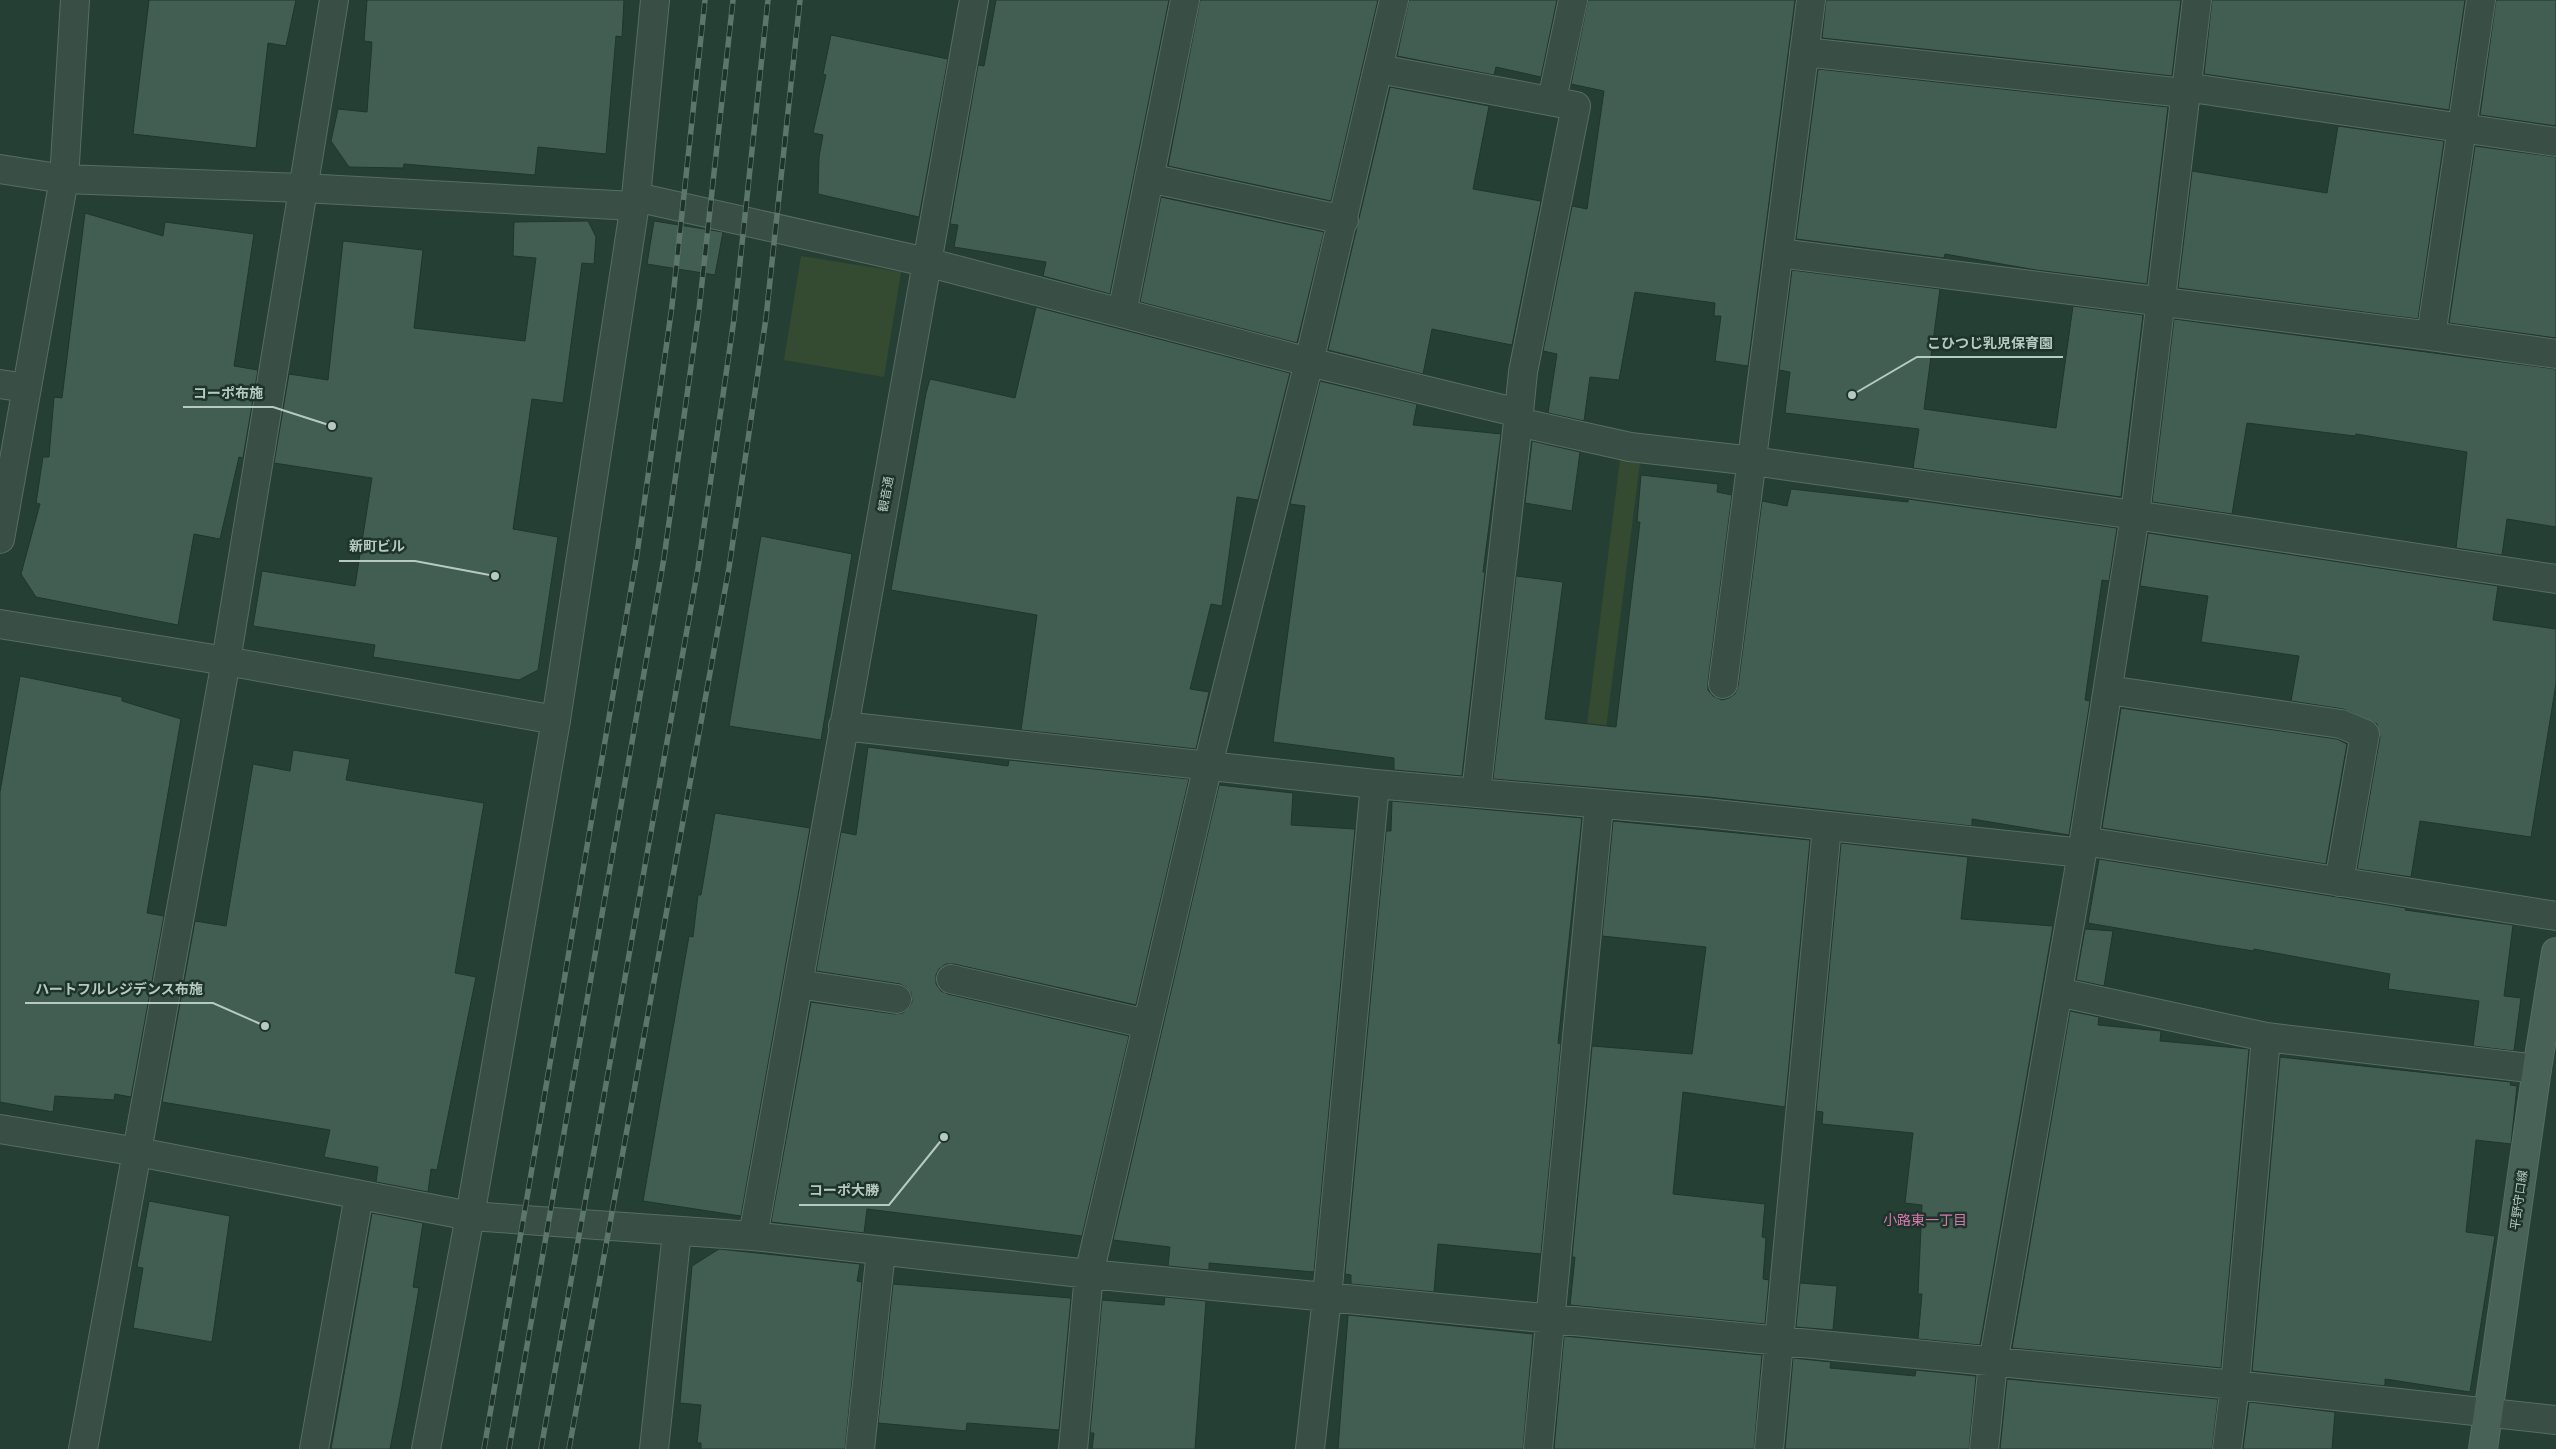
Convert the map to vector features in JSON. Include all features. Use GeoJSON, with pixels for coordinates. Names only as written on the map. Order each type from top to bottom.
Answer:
{"type":"FeatureCollection","features":[{"type":"Feature","properties":{"kind":"main road","name":"平野守口線"},"geometry":{"type":"LineString","coordinates":[[2484,1449],[2537,1069],[2552,996],[2556,952]]}},
{"type":"Feature","properties":{"kind":"street"},"geometry":{"type":"LineString","coordinates":[[0,539],[64,179],[75,0]]}},
{"type":"Feature","properties":{"kind":"street"},"geometry":{"type":"LineString","coordinates":[[83,1449],[226,661],[334,0]]}},
{"type":"Feature","properties":{"kind":"street"},"geometry":{"type":"LineString","coordinates":[[426,1449],[470,1216],[556,720],[635,202],[655,0]]}},
{"type":"Feature","properties":{"kind":"street","name":"観音通"},"geometry":{"type":"LineString","coordinates":[[753,1236],[974,0]]}},
{"type":"Feature","properties":{"kind":"street"},"geometry":{"type":"LineString","coordinates":[[1122,313],[1185,0]]}},
{"type":"Feature","properties":{"kind":"street"},"geometry":{"type":"LineString","coordinates":[[1073,1449],[1089,1274],[1208,764],[1344,220],[1394,0]]}},
{"type":"Feature","properties":{"kind":"street"},"geometry":{"type":"LineString","coordinates":[[1552,100],[1573,0]]}},
{"type":"Feature","properties":{"kind":"street"},"geometry":{"type":"LineString","coordinates":[[1723,684],[1811,0]]}},
{"type":"Feature","properties":{"kind":"street"},"geometry":{"type":"LineString","coordinates":[[1984,1449],[1993,1363],[2083,847],[2135,515],[2184,90],[2197,0]]}},
{"type":"Feature","properties":{"kind":"street"},"geometry":{"type":"LineString","coordinates":[[2431,336],[2481,0]]}},
{"type":"Feature","properties":{"kind":"street"},"geometry":{"type":"LineString","coordinates":[[1804,52],[2184,90],[2556,142]]}},
{"type":"Feature","properties":{"kind":"street"},"geometry":{"type":"LineString","coordinates":[[1379,69],[1576,106],[1523,372],[1476,793]]}},
{"type":"Feature","properties":{"kind":"street"},"geometry":{"type":"LineString","coordinates":[[0,169],[64,179],[635,202],[926,262],[1630,447],[1753,461],[2135,515],[2556,579]]}},
{"type":"Feature","properties":{"kind":"street"},"geometry":{"type":"LineString","coordinates":[[1150,178],[1344,220]]}},
{"type":"Feature","properties":{"kind":"street"},"geometry":{"type":"LineString","coordinates":[[1779,253],[2431,336],[2556,354]]}},
{"type":"Feature","properties":{"kind":"street"},"geometry":{"type":"LineString","coordinates":[[0,384],[27,388]]}},
{"type":"Feature","properties":{"kind":"street"},"geometry":{"type":"LineString","coordinates":[[0,624],[226,661],[556,720]]}},
{"type":"Feature","properties":{"kind":"street"},"geometry":{"type":"LineString","coordinates":[[2108,690],[2341,724],[2365,734],[2339,882]]}},
{"type":"Feature","properties":{"kind":"street"},"geometry":{"type":"LineString","coordinates":[[843,726],[1208,764],[1375,784],[1827,826],[2083,847],[2339,882],[2556,916]]}},
{"type":"Feature","properties":{"kind":"street"},"geometry":{"type":"LineString","coordinates":[[1310,1449],[1327,1297],[1375,784]]}},
{"type":"Feature","properties":{"kind":"street"},"geometry":{"type":"LineString","coordinates":[[1538,1449],[1599,805]]}},
{"type":"Feature","properties":{"kind":"street"},"geometry":{"type":"LineString","coordinates":[[1769,1449],[1781,1343],[1827,826]]}},
{"type":"Feature","properties":{"kind":"street"},"geometry":{"type":"LineString","coordinates":[[951,979],[1147,1024]]}},
{"type":"Feature","properties":{"kind":"street"},"geometry":{"type":"LineString","coordinates":[[798,984],[897,999]]}},
{"type":"Feature","properties":{"kind":"street"},"geometry":{"type":"LineString","coordinates":[[2058,992],[2266,1037],[2537,1069]]}},
{"type":"Feature","properties":{"kind":"street"},"geometry":{"type":"LineString","coordinates":[[2227,1449],[2235,1385],[2266,1037]]}},
{"type":"Feature","properties":{"kind":"street"},"geometry":{"type":"LineString","coordinates":[[0,1128],[138,1152],[470,1216],[753,1236],[1089,1274],[1781,1343],[2235,1385],[2556,1420]]}},
{"type":"Feature","properties":{"kind":"street"},"geometry":{"type":"LineString","coordinates":[[314,1449],[359,1195]]}},
{"type":"Feature","properties":{"kind":"street"},"geometry":{"type":"LineString","coordinates":[[654,1449],[677,1231]]}},
{"type":"Feature","properties":{"kind":"street"},"geometry":{"type":"LineString","coordinates":[[860,1449],[881,1251]]}},
{"type":"Feature","properties":{"kind":"green space"},"geometry":{"type":"Polygon","coordinates":[[[801,256],[901,272],[884,377],[784,360],[801,256]]]}},
{"type":"Feature","properties":{"kind":"green space"},"geometry":{"type":"Polygon","coordinates":[[[1620,460],[1640,463],[1598,791],[1579,789],[1620,460]]]}},
{"type":"Feature","properties":{"kind":"building"},"geometry":{"type":"Polygon","coordinates":[[[149,0],[296,0],[286,46],[268,43],[256,148],[133,134],[149,0]]]}},
{"type":"Feature","properties":{"kind":"building"},"geometry":{"type":"Polygon","coordinates":[[[367,0],[624,0],[622,37],[616,36],[606,154],[538,147],[535,175],[404,164],[403,168],[349,167],[331,141],[338,109],[367,112],[372,42],[364,41],[367,0]]]}},
{"type":"Feature","properties":{"kind":"building"},"geometry":{"type":"Polygon","coordinates":[[[996,0],[1169,0],[1110,294],[1043,276],[1046,262],[954,247],[958,225],[950,224],[978,65],[984,66],[996,0]]]}},
{"type":"Feature","properties":{"kind":"building"},"geometry":{"type":"Polygon","coordinates":[[[1200,0],[1378,0],[1331,201],[1168,166],[1200,0]]]}},
{"type":"Feature","properties":{"kind":"building"},"geometry":{"type":"Polygon","coordinates":[[[1409,0],[1557,0],[1541,77],[1496,67],[1494,75],[1397,56],[1409,0]]]}},
{"type":"Feature","properties":{"kind":"building"},"geometry":{"type":"Polygon","coordinates":[[[1588,0],[1795,0],[1748,366],[1715,361],[1721,316],[1714,316],[1715,303],[1635,292],[1619,380],[1590,377],[1584,421],[1548,413],[1557,354],[1543,351],[1572,206],[1587,209],[1604,91],[1571,84],[1588,0]]]}},
{"type":"Feature","properties":{"kind":"building"},"geometry":{"type":"Polygon","coordinates":[[[1826,0],[2181,0],[2172,76],[1822,38],[1826,0]]]}},
{"type":"Feature","properties":{"kind":"building"},"geometry":{"type":"Polygon","coordinates":[[[2212,0],[2465,0],[2449,110],[2204,74],[2212,0]]]}},
{"type":"Feature","properties":{"kind":"building"},"geometry":{"type":"Polygon","coordinates":[[[2496,0],[2556,0],[2556,126],[2480,115],[2496,0]]]}},
{"type":"Feature","properties":{"kind":"building"},"geometry":{"type":"Polygon","coordinates":[[[831,35],[948,59],[919,217],[818,194],[819,157],[823,135],[813,133],[826,75],[823,74],[831,35]]]}},
{"type":"Feature","properties":{"kind":"building"},"geometry":{"type":"Polygon","coordinates":[[[1818,69],[2168,107],[2147,284],[2036,270],[1945,254],[1944,258],[1796,239],[1818,69]]]}},
{"type":"Feature","properties":{"kind":"building"},"geometry":{"type":"Polygon","coordinates":[[[1390,87],[1489,106],[1473,189],[1541,201],[1512,345],[1432,329],[1423,374],[1328,350],[1390,87]]]}},
{"type":"Feature","properties":{"kind":"building"},"geometry":{"type":"Polygon","coordinates":[[[2338,126],[2444,141],[2418,319],[2178,288],[2192,171],[2327,193],[2338,126]]]}},
{"type":"Feature","properties":{"kind":"building"},"geometry":{"type":"Polygon","coordinates":[[[2475,146],[2556,157],[2556,338],[2449,323],[2475,146]]]}},
{"type":"Feature","properties":{"kind":"building"},"geometry":{"type":"Polygon","coordinates":[[[1161,197],[1324,232],[1297,343],[1140,302],[1161,197]]]}},
{"type":"Feature","properties":{"kind":"building"},"geometry":{"type":"Polygon","coordinates":[[[85,213],[163,236],[165,222],[254,234],[234,366],[258,370],[243,458],[239,457],[220,539],[194,534],[178,625],[36,597],[21,574],[40,504],[36,503],[43,457],[49,457],[54,397],[62,398],[85,213]]]}},
{"type":"Feature","properties":{"kind":"building"},"geometry":{"type":"Polygon","coordinates":[[[588,221],[596,237],[594,264],[582,263],[563,403],[532,399],[513,529],[558,537],[538,670],[519,680],[373,657],[375,645],[253,626],[262,571],[355,586],[372,478],[274,463],[289,374],[328,380],[343,241],[423,250],[414,328],[525,341],[536,258],[513,256],[514,222],[588,221]]]}},
{"type":"Feature","properties":{"kind":"building"},"geometry":{"type":"Polygon","coordinates":[[[654,221],[723,232],[715,275],[647,264],[654,221]]]}},
{"type":"Feature","properties":{"kind":"building"},"geometry":{"type":"Polygon","coordinates":[[[1792,270],[1940,289],[1924,409],[2056,428],[2073,306],[2143,315],[2121,497],[1913,468],[1919,429],[1785,413],[1790,372],[1779,370],[1792,270]]]}},
{"type":"Feature","properties":{"kind":"building"},"geometry":{"type":"Polygon","coordinates":[[[1036,307],[1290,373],[1258,500],[1237,497],[1222,606],[1211,604],[1190,689],[1209,692],[1196,749],[1021,730],[1037,615],[891,590],[930,379],[1015,398],[1036,307]]]}},
{"type":"Feature","properties":{"kind":"building"},"geometry":{"type":"Polygon","coordinates":[[[2174,319],[2556,369],[2556,527],[2507,519],[2502,555],[2456,548],[2467,452],[2356,434],[2355,436],[2247,423],[2232,514],[2152,502],[2174,319]]]}},
{"type":"Feature","properties":{"kind":"building"},"geometry":{"type":"Polygon","coordinates":[[[1320,381],[1417,404],[1413,425],[1501,434],[1483,572],[1485,572],[1462,776],[1394,770],[1394,758],[1273,742],[1305,506],[1290,504],[1320,381]]]}},
{"type":"Feature","properties":{"kind":"building"},"geometry":{"type":"Polygon","coordinates":[[[1532,441],[1580,452],[1572,511],[1525,503],[1532,441]]]}},
{"type":"Feature","properties":{"kind":"building"},"geometry":{"type":"Polygon","coordinates":[[[1641,475],[1718,484],[1717,492],[1732,495],[1708,682],[1708,690],[1713,696],[1722,700],[1735,694],[1738,686],[1762,501],[1787,506],[1791,489],[1908,502],[1908,499],[2117,528],[2109,581],[2102,580],[2085,700],[2090,701],[2069,835],[1972,819],[1972,826],[1708,797],[1493,779],[1516,576],[1563,582],[1545,719],[1616,727],[1640,522],[1637,522],[1641,475]]]}},
{"type":"Feature","properties":{"kind":"building"},"geometry":{"type":"Polygon","coordinates":[[[2148,533],[2498,586],[2493,620],[2556,629],[2556,684],[2531,837],[2420,821],[2411,877],[2357,869],[2380,737],[2377,724],[2343,709],[2291,701],[2299,656],[2201,642],[2208,596],[2140,586],[2148,533]]]}},
{"type":"Feature","properties":{"kind":"building"},"geometry":{"type":"Polygon","coordinates":[[[761,536],[852,554],[821,740],[729,726],[761,536]]]}},
{"type":"Feature","properties":{"kind":"building"},"geometry":{"type":"Polygon","coordinates":[[[20,676],[122,697],[122,701],[181,719],[147,913],[164,916],[131,1097],[115,1094],[114,1100],[55,1096],[53,1112],[0,1102],[0,792],[20,676]]]}},
{"type":"Feature","properties":{"kind":"building"},"geometry":{"type":"Polygon","coordinates":[[[2121,708],[2337,739],[2347,744],[2326,864],[2102,828],[2121,708]]]}},
{"type":"Feature","properties":{"kind":"building"},"geometry":{"type":"Polygon","coordinates":[[[868,747],[1008,766],[1009,760],[1189,779],[1136,1005],[954,964],[946,964],[939,969],[936,975],[936,984],[941,991],[948,994],[1129,1036],[1082,1236],[867,1209],[864,1233],[771,1222],[811,1002],[895,1014],[903,1013],[912,1002],[911,993],[900,984],[816,971],[841,832],[856,835],[868,747]]]}},
{"type":"Feature","properties":{"kind":"building"},"geometry":{"type":"Polygon","coordinates":[[[293,750],[350,759],[346,780],[484,803],[455,973],[476,977],[437,1170],[431,1169],[428,1192],[376,1182],[378,1167],[324,1157],[330,1130],[162,1102],[195,921],[226,926],[253,764],[290,771],[293,750]]]}},
{"type":"Feature","properties":{"kind":"building"},"geometry":{"type":"Polygon","coordinates":[[[1219,785],[1293,793],[1291,825],[1355,829],[1314,1272],[1209,1263],[1209,1270],[1168,1266],[1170,1247],[1113,1240],[1219,785]]]}},
{"type":"Feature","properties":{"kind":"building"},"geometry":{"type":"Polygon","coordinates":[[[1392,801],[1582,818],[1558,1043],[1561,1044],[1541,1254],[1438,1244],[1434,1292],[1351,1284],[1351,1275],[1345,1274],[1386,831],[1391,831],[1392,801]]]}},
{"type":"Feature","properties":{"kind":"building"},"geometry":{"type":"Polygon","coordinates":[[[715,813],[810,828],[741,1216],[643,1201],[689,936],[693,937],[698,895],[701,895],[715,813]]]}},
{"type":"Feature","properties":{"kind":"building"},"geometry":{"type":"Polygon","coordinates":[[[1613,821],[1810,840],[1785,1107],[1683,1092],[1673,1194],[1765,1204],[1762,1237],[1766,1238],[1763,1279],[1769,1280],[1765,1324],[1570,1305],[1575,1257],[1572,1257],[1592,1046],[1692,1054],[1706,947],[1602,936],[1613,821]]]}},
{"type":"Feature","properties":{"kind":"building"},"geometry":{"type":"Polygon","coordinates":[[[1841,843],[1968,857],[1961,919],[2053,926],[1980,1345],[1918,1339],[1922,1294],[1918,1294],[1922,1205],[1905,1203],[1913,1133],[1822,1124],[1823,1112],[1816,1111],[1841,843]]]}},
{"type":"Feature","properties":{"kind":"building"},"geometry":{"type":"Polygon","coordinates":[[[2099,859],[2406,908],[2405,910],[2513,925],[2504,996],[2521,998],[2514,1051],[2473,1046],[2479,1001],[2388,989],[2390,974],[2254,949],[2254,951],[2215,945],[2088,923],[2099,859]]]}},
{"type":"Feature","properties":{"kind":"building"},"geometry":{"type":"Polygon","coordinates":[[[2085,929],[2113,931],[2104,986],[2076,980],[2085,929]]]}},
{"type":"Feature","properties":{"kind":"building"},"geometry":{"type":"Polygon","coordinates":[[[2070,1011],[2099,1017],[2098,1025],[2161,1031],[2160,1041],[2249,1049],[2221,1368],[2012,1348],[2070,1011]]]}},
{"type":"Feature","properties":{"kind":"building"},"geometry":{"type":"Polygon","coordinates":[[[2280,1057],[2511,1082],[2510,1085],[2517,1086],[2511,1144],[2476,1140],[2466,1232],[2495,1236],[2470,1392],[2385,1379],[2385,1386],[2252,1371],[2280,1057]]]}},
{"type":"Feature","properties":{"kind":"building"},"geometry":{"type":"Polygon","coordinates":[[[149,1201],[230,1216],[212,1342],[133,1328],[143,1268],[137,1267],[149,1201]]]}},
{"type":"Feature","properties":{"kind":"building"},"geometry":{"type":"Polygon","coordinates":[[[372,1213],[423,1223],[413,1287],[419,1288],[400,1398],[390,1449],[331,1449],[372,1213]]]}},
{"type":"Feature","properties":{"kind":"building"},"geometry":{"type":"Polygon","coordinates":[[[719,1249],[860,1264],[857,1281],[862,1282],[845,1449],[701,1449],[701,1443],[697,1443],[701,1405],[680,1403],[692,1266],[719,1249]]]}},
{"type":"Feature","properties":{"kind":"building"},"geometry":{"type":"Polygon","coordinates":[[[1800,1283],[1837,1286],[1833,1330],[1796,1327],[1800,1283]]]}},
{"type":"Feature","properties":{"kind":"building"},"geometry":{"type":"Polygon","coordinates":[[[893,1284],[1071,1298],[1059,1430],[967,1423],[966,1431],[878,1423],[893,1284]]]}},
{"type":"Feature","properties":{"kind":"building"},"geometry":{"type":"Polygon","coordinates":[[[1165,1297],[1206,1301],[1195,1449],[1092,1449],[1094,1433],[1090,1433],[1102,1300],[1164,1305],[1165,1297]]]}},
{"type":"Feature","properties":{"kind":"building"},"geometry":{"type":"Polygon","coordinates":[[[1348,1315],[1533,1334],[1523,1449],[1338,1449],[1348,1315]]]}},
{"type":"Feature","properties":{"kind":"building"},"geometry":{"type":"Polygon","coordinates":[[[1564,1336],[1762,1355],[1754,1449],[1554,1449],[1564,1336]]]}},
{"type":"Feature","properties":{"kind":"building"},"geometry":{"type":"Polygon","coordinates":[[[1793,1358],[1831,1362],[1830,1368],[1915,1376],[1916,1370],[1976,1376],[1969,1449],[1785,1449],[1793,1358]]]}},
{"type":"Feature","properties":{"kind":"building"},"geometry":{"type":"Polygon","coordinates":[[[2007,1379],[2218,1399],[2212,1449],[2000,1449],[2007,1379]]]}},
{"type":"Feature","properties":{"kind":"building"},"geometry":{"type":"Polygon","coordinates":[[[2249,1402],[2335,1412],[2332,1449],[2243,1449],[2249,1402]]]}},
{"type":"Feature","properties":{"kind":"railway"},"geometry":{"type":"LineString","coordinates":[[484,1449],[637,554],[672,306],[705,0]]}},
{"type":"Feature","properties":{"kind":"railway"},"geometry":{"type":"LineString","coordinates":[[509,1449],[664,558],[699,310],[733,0]]}},
{"type":"Feature","properties":{"kind":"railway"},"geometry":{"type":"LineString","coordinates":[[541,1449],[698,568],[734,319],[768,0]]}},
{"type":"Feature","properties":{"kind":"railway"},"geometry":{"type":"LineString","coordinates":[[569,1449],[729,568],[766,318],[800,0]]}},
{"type":"Feature","properties":{"kind":"place","name":"こひつじ乳児保育園"},"geometry":{"type":"Point","coordinates":[1852,395]}},
{"type":"Feature","properties":{"kind":"place","name":"コーポ布施"},"geometry":{"type":"Point","coordinates":[332,426]}},
{"type":"Feature","properties":{"kind":"place","name":"新町ビル"},"geometry":{"type":"Point","coordinates":[495,576]}},
{"type":"Feature","properties":{"kind":"place","name":"ハートフルレジデンス布施"},"geometry":{"type":"Point","coordinates":[265,1026]}},
{"type":"Feature","properties":{"kind":"place","name":"コーポ大勝"},"geometry":{"type":"Point","coordinates":[944,1137]}},
{"type":"Feature","properties":{"kind":"district","name":"小路東一丁目"},"geometry":{"type":"Point","coordinates":[1925,1219]}}]}
